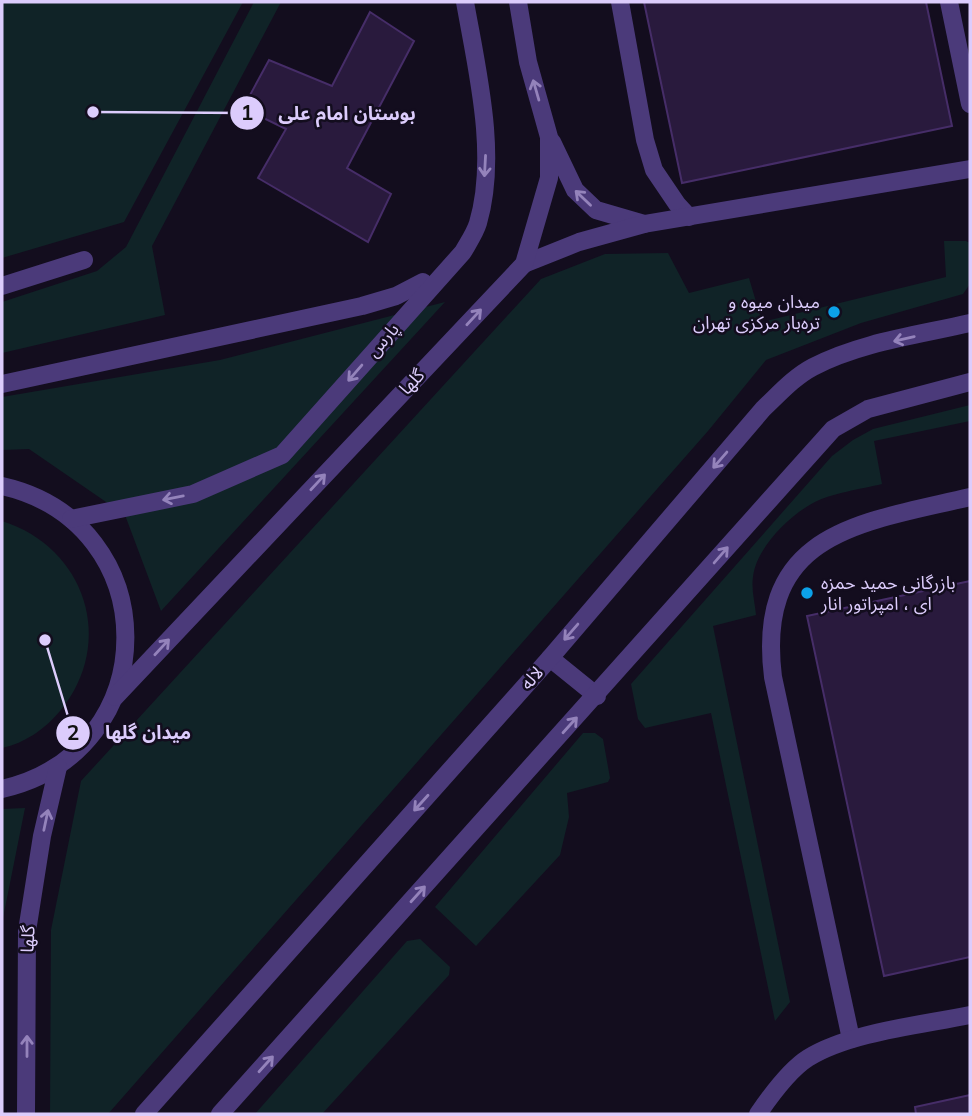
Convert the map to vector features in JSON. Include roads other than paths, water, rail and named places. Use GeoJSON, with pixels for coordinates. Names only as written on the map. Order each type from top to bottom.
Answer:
{"type":"FeatureCollection","features":[{"type":"Feature","properties":{"kind":"street","name":"پارس"},"geometry":{"type":"LineString","coordinates":[[71,519],[193,494],[282,455],[463,252],[478,224],[484,188],[486,145],[465,2]]}},
{"type":"Feature","properties":{"kind":"street","name":"گلها"},"geometry":{"type":"LineString","coordinates":[[115,697],[524,264],[549,178],[549,137],[527,62],[518,2]]}},
{"type":"Feature","properties":{"kind":"street"},"geometry":{"type":"LineString","coordinates":[[620,2],[645,139],[654,170],[677,204],[689,216]]}},
{"type":"Feature","properties":{"kind":"street"},"geometry":{"type":"LineString","coordinates":[[949,2],[970,104]]}},
{"type":"Feature","properties":{"kind":"street"},"geometry":{"type":"LineString","coordinates":[[549,137],[575,190],[596,210],[644,224]]}},
{"type":"Feature","properties":{"kind":"street"},"geometry":{"type":"LineString","coordinates":[[524,264],[579,242],[644,224],[970,169]]}},
{"type":"Feature","properties":{"kind":"street"},"geometry":{"type":"LineString","coordinates":[[2,286],[84,260]]}},
{"type":"Feature","properties":{"kind":"street","name":"پارس"},"geometry":{"type":"LineString","coordinates":[[2,384],[362,306],[396,296],[423,282]]}},
{"type":"Feature","properties":{"kind":"street","name":"لاله"},"geometry":{"type":"LineString","coordinates":[[144,1114],[550,658],[764,409],[787,386],[811,368],[834,358],[970,323]]}},
{"type":"Feature","properties":{"kind":"street"},"geometry":{"type":"LineString","coordinates":[[220,1114],[597,696],[833,429],[868,410],[970,382]]}},
{"type":"Feature","properties":{"kind":"street"},"geometry":{"type":"LineString","coordinates":[[2,486],[26,491],[63,511],[93,540],[114,575],[125,615],[125,657],[115,697],[100,724],[81,747],[58,767],[24,784],[2,789]]}},
{"type":"Feature","properties":{"kind":"street"},"geometry":{"type":"LineString","coordinates":[[851,1039],[773,677],[769,646],[772,621],[783,587],[797,564],[818,544],[842,531],[877,519],[970,497]]}},
{"type":"Feature","properties":{"kind":"street"},"geometry":{"type":"LineString","coordinates":[[550,658],[597,696]]}},
{"type":"Feature","properties":{"kind":"street","name":"گلها"},"geometry":{"type":"LineString","coordinates":[[26,1114],[27,931],[42,836],[58,767]]}},
{"type":"Feature","properties":{"kind":"street"},"geometry":{"type":"LineString","coordinates":[[758,1114],[780,1086],[808,1058],[851,1039],[970,1014]]}},
{"type":"Feature","properties":{"kind":"place","name":"بوستان امام علی"},"geometry":{"type":"Point","coordinates":[93,112]}},
{"type":"Feature","properties":{"kind":"place","name":"میدان میوه و تره‌بار مرکزی تهران"},"geometry":{"type":"Point","coordinates":[834,312]}},
{"type":"Feature","properties":{"kind":"place","name":"بازرگانی حمید حمزه ای ، امپراتور انار"},"geometry":{"type":"Point","coordinates":[807,593]}},
{"type":"Feature","properties":{"kind":"place","name":"میدان گلها"},"geometry":{"type":"Point","coordinates":[45,640]}}]}
